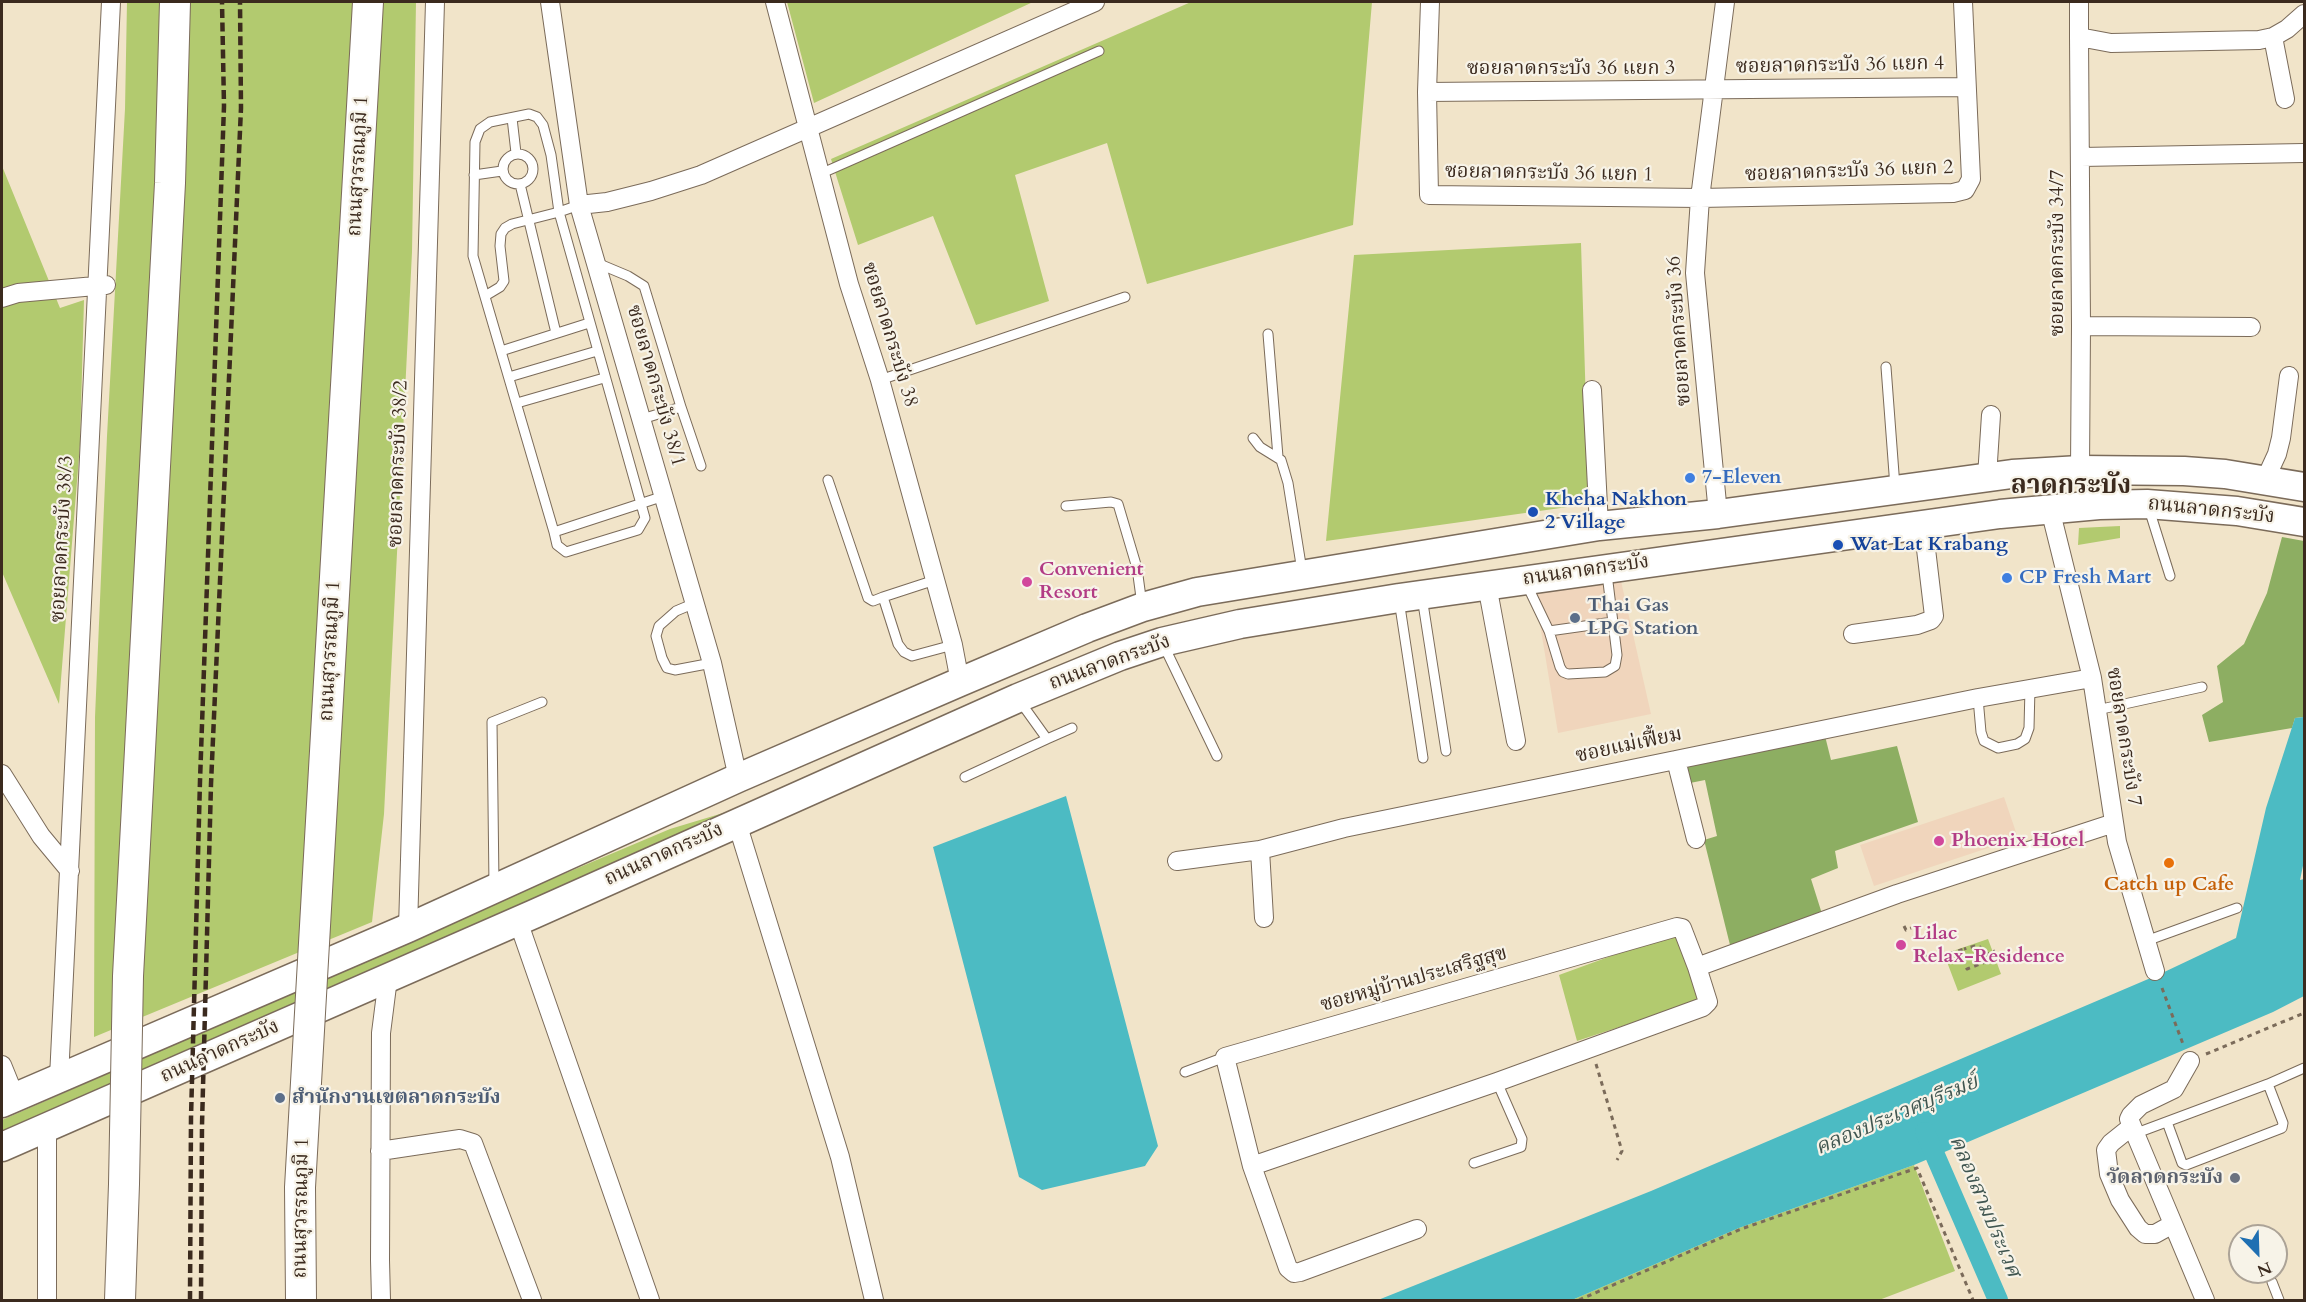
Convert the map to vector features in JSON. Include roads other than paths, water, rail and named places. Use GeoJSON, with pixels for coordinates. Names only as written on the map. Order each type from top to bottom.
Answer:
{"type":"FeatureCollection","features":[{"type":"Feature","properties":{"kind":"highway"},"geometry":{"type":"LineString","coordinates":[[120,1300],[128,976],[170,183],[175,2]]}},
{"type":"Feature","properties":{"kind":"highway","name":"ถนนสุวรรณภูมิ 1"},"geometry":{"type":"LineString","coordinates":[[301,1300],[300,1187],[368,2]]}},
{"type":"Feature","properties":{"kind":"main road","name":"ถนนลาดกระบัง"},"geometry":{"type":"LineString","coordinates":[[8,1100],[408,928],[738,778],[960,682],[1087,628],[1143,607],[1197,592],[1599,526],[1718,514],[1988,477],[2080,470],[2184,471],[2285,484]]}},
{"type":"Feature","properties":{"kind":"main road","name":"ถนนลาดกระบัง"},"geometry":{"type":"LineString","coordinates":[[2,1147],[908,749],[1018,698],[1120,656],[1162,642],[1240,624],[1410,596],[2000,514],[2099,505],[2147,504],[2236,510],[2293,520]]}},
{"type":"Feature","properties":{"kind":"main road"},"geometry":{"type":"LineString","coordinates":[[1718,514],[1720,553]]}},
{"type":"Feature","properties":{"kind":"main road"},"geometry":{"type":"LineString","coordinates":[[890,714],[908,749]]}},
{"type":"Feature","properties":{"kind":"street","name":"ซอยลาดกระบัง 38/3"},"geometry":{"type":"LineString","coordinates":[[59,1078],[102,286],[111,2]]}},
{"type":"Feature","properties":{"kind":"street","name":"ซอยลาดกระบัง 38/2"},"geometry":{"type":"LineString","coordinates":[[408,928],[435,2]]}},
{"type":"Feature","properties":{"kind":"street","name":"ซอยลาดกระบัง 38/1"},"geometry":{"type":"LineString","coordinates":[[550,2],[579,206],[712,663],[738,778]]}},
{"type":"Feature","properties":{"kind":"street","name":"ซอยลาดกระบัง 38"},"geometry":{"type":"LineString","coordinates":[[776,2],[849,284],[880,380],[953,645],[960,682]]}},
{"type":"Feature","properties":{"kind":"street"},"geometry":{"type":"LineString","coordinates":[[579,206],[607,202],[701,175],[1095,2]]}},
{"type":"Feature","properties":{"kind":"street"},"geometry":{"type":"LineString","coordinates":[[1427,92],[1430,2]]}},
{"type":"Feature","properties":{"kind":"street","name":"ซอยลาดกระบัง 36"},"geometry":{"type":"LineString","coordinates":[[1718,514],[1695,273],[1700,198],[1725,2]]}},
{"type":"Feature","properties":{"kind":"street"},"geometry":{"type":"LineString","coordinates":[[1963,2],[1966,87]]}},
{"type":"Feature","properties":{"kind":"street","name":"ซอยลาดกระบัง 34/7"},"geometry":{"type":"LineString","coordinates":[[2079,2],[2080,470]]}},
{"type":"Feature","properties":{"kind":"street"},"geometry":{"type":"LineString","coordinates":[[2079,37],[2111,43],[2259,40],[2273,37],[2287,29],[2304,14]]}},
{"type":"Feature","properties":{"kind":"street"},"geometry":{"type":"LineString","coordinates":[[2273,37],[2285,99]]}},
{"type":"Feature","properties":{"kind":"street","name":"ซอยลาดกระบัง 36 แยก 4"},"geometry":{"type":"LineString","coordinates":[[1714,90],[1966,87]]}},
{"type":"Feature","properties":{"kind":"street","name":"ซอยลาดกระบัง 36 แยก 2"},"geometry":{"type":"LineString","coordinates":[[1700,198],[1953,193],[1965,190],[1971,179],[1966,87]]}},
{"type":"Feature","properties":{"kind":"street","name":"ซอยลาดกระบัง 36 แยก 3"},"geometry":{"type":"LineString","coordinates":[[1427,92],[1714,90]]}},
{"type":"Feature","properties":{"kind":"street","name":"ซอยลาดกระบัง 36 แยก 1"},"geometry":{"type":"LineString","coordinates":[[1427,92],[1429,195],[1700,198]]}},
{"type":"Feature","properties":{"kind":"street"},"geometry":{"type":"LineString","coordinates":[[2081,157],[2304,153]]}},
{"type":"Feature","properties":{"kind":"street"},"geometry":{"type":"LineString","coordinates":[[2,298],[18,293],[102,286]]}},
{"type":"Feature","properties":{"kind":"street"},"geometry":{"type":"LineString","coordinates":[[2081,326],[2251,327]]}},
{"type":"Feature","properties":{"kind":"street"},"geometry":{"type":"LineString","coordinates":[[2285,484],[2277,454],[2289,376]]}},
{"type":"Feature","properties":{"kind":"street"},"geometry":{"type":"LineString","coordinates":[[1592,390],[1599,526]]}},
{"type":"Feature","properties":{"kind":"street"},"geometry":{"type":"LineString","coordinates":[[1988,477],[1991,415]]}},
{"type":"Feature","properties":{"kind":"street","name":"ซอยลาดกระบัง 7"},"geometry":{"type":"LineString","coordinates":[[2050,509],[2092,678],[2114,823],[2155,971]]}},
{"type":"Feature","properties":{"kind":"street"},"geometry":{"type":"LineString","coordinates":[[1853,634],[1917,625],[1931,620],[1934,616],[1923,524]]}},
{"type":"Feature","properties":{"kind":"street"},"geometry":{"type":"LineString","coordinates":[[1487,585],[1516,741]]}},
{"type":"Feature","properties":{"kind":"street","name":"ซอยแม่เฟี้ยม"},"geometry":{"type":"LineString","coordinates":[[1177,861],[1260,850],[1344,828],[1978,698],[2092,678]]}},
{"type":"Feature","properties":{"kind":"street"},"geometry":{"type":"LineString","coordinates":[[1676,760],[1696,838]]}},
{"type":"Feature","properties":{"kind":"street"},"geometry":{"type":"LineString","coordinates":[[2,774],[41,836],[70,871]]}},
{"type":"Feature","properties":{"kind":"street"},"geometry":{"type":"LineString","coordinates":[[737,823],[840,1157],[874,1300]]}},
{"type":"Feature","properties":{"kind":"street"},"geometry":{"type":"LineString","coordinates":[[1697,967],[1898,894],[2114,823]]}},
{"type":"Feature","properties":{"kind":"street"},"geometry":{"type":"LineString","coordinates":[[1260,850],[1264,918]]}},
{"type":"Feature","properties":{"kind":"street"},"geometry":{"type":"LineString","coordinates":[[518,921],[650,1300]]}},
{"type":"Feature","properties":{"kind":"street","name":"ซอยหมู่บ้านประเสริฐสุข"},"geometry":{"type":"LineString","coordinates":[[1225,1057],[1677,927],[1684,931],[1707,1005],[1497,1082],[1252,1166]]}},
{"type":"Feature","properties":{"kind":"street"},"geometry":{"type":"LineString","coordinates":[[381,1300],[381,1033],[388,978]]}},
{"type":"Feature","properties":{"kind":"street"},"geometry":{"type":"LineString","coordinates":[[1225,1057],[1252,1166],[1288,1268],[1294,1273],[1417,1229]]}},
{"type":"Feature","properties":{"kind":"street"},"geometry":{"type":"LineString","coordinates":[[2190,1061],[2174,1089],[2140,1105],[2131,1115],[2133,1131],[2205,1300]]}},
{"type":"Feature","properties":{"kind":"street"},"geometry":{"type":"LineString","coordinates":[[2,1065],[8,1100]]}},
{"type":"Feature","properties":{"kind":"street"},"geometry":{"type":"LineString","coordinates":[[47,1128],[47,1300]]}},
{"type":"Feature","properties":{"kind":"street"},"geometry":{"type":"LineString","coordinates":[[2133,1131],[2111,1143],[2106,1150],[2109,1174],[2120,1200],[2138,1228],[2145,1234],[2155,1234],[2172,1224]]}},
{"type":"Feature","properties":{"kind":"street"},"geometry":{"type":"LineString","coordinates":[[380,1150],[460,1139],[473,1143],[532,1300]]}},
{"type":"Feature","properties":{"kind":"lane"},"geometry":{"type":"LineString","coordinates":[[820,174],[1099,51]]}},
{"type":"Feature","properties":{"kind":"lane"},"geometry":{"type":"LineString","coordinates":[[529,114],[537,117],[543,124],[552,159],[559,212],[645,518],[638,530],[566,552],[557,544],[473,256],[475,142],[480,129],[490,122],[512,118],[529,114]]}},
{"type":"Feature","properties":{"kind":"lane"},"geometry":{"type":"LineString","coordinates":[[512,118],[516,153]]}},
{"type":"Feature","properties":{"kind":"lane"},"geometry":{"type":"LineString","coordinates":[[516,153],[524,154],[530,159],[533,167],[532,175],[520,184],[512,183],[505,178],[502,171],[503,163],[508,156],[516,153]]}},
{"type":"Feature","properties":{"kind":"lane"},"geometry":{"type":"LineString","coordinates":[[533,167],[552,159]]}},
{"type":"Feature","properties":{"kind":"lane"},"geometry":{"type":"LineString","coordinates":[[474,175],[502,171]]}},
{"type":"Feature","properties":{"kind":"lane"},"geometry":{"type":"LineString","coordinates":[[520,184],[556,333]]}},
{"type":"Feature","properties":{"kind":"lane"},"geometry":{"type":"LineString","coordinates":[[485,296],[500,287],[504,281],[505,273],[500,246],[501,234],[505,228],[512,224],[579,206]]}},
{"type":"Feature","properties":{"kind":"lane"},"geometry":{"type":"LineString","coordinates":[[597,263],[628,276],[644,286],[701,466]]}},
{"type":"Feature","properties":{"kind":"lane"},"geometry":{"type":"LineString","coordinates":[[880,380],[1125,297]]}},
{"type":"Feature","properties":{"kind":"lane"},"geometry":{"type":"LineString","coordinates":[[501,351],[589,323]]}},
{"type":"Feature","properties":{"kind":"lane"},"geometry":{"type":"LineString","coordinates":[[1268,334],[1278,457],[1288,483],[1302,574]]}},
{"type":"Feature","properties":{"kind":"lane"},"geometry":{"type":"LineString","coordinates":[[509,377],[597,351]]}},
{"type":"Feature","properties":{"kind":"lane"},"geometry":{"type":"LineString","coordinates":[[1886,367],[1895,489]]}},
{"type":"Feature","properties":{"kind":"lane"},"geometry":{"type":"LineString","coordinates":[[517,403],[604,378]]}},
{"type":"Feature","properties":{"kind":"lane"},"geometry":{"type":"LineString","coordinates":[[642,419],[681,407]]}},
{"type":"Feature","properties":{"kind":"lane"},"geometry":{"type":"LineString","coordinates":[[1253,438],[1260,447],[1278,457]]}},
{"type":"Feature","properties":{"kind":"lane"},"geometry":{"type":"LineString","coordinates":[[828,480],[868,598],[873,601],[935,580]]}},
{"type":"Feature","properties":{"kind":"lane"},"geometry":{"type":"LineString","coordinates":[[554,532],[664,496]]}},
{"type":"Feature","properties":{"kind":"lane"},"geometry":{"type":"LineString","coordinates":[[1066,506],[1111,502],[1118,504],[1137,568],[1143,607]]}},
{"type":"Feature","properties":{"kind":"lane"},"geometry":{"type":"LineString","coordinates":[[2147,504],[2170,576]]}},
{"type":"Feature","properties":{"kind":"lane"},"geometry":{"type":"LineString","coordinates":[[1525,580],[1549,631],[1563,672],[1568,674],[1605,672],[1615,666],[1617,655],[1606,568]]}},
{"type":"Feature","properties":{"kind":"lane"},"geometry":{"type":"LineString","coordinates":[[1410,596],[1446,751]]}},
{"type":"Feature","properties":{"kind":"lane"},"geometry":{"type":"LineString","coordinates":[[1410,596],[1423,758]]}},
{"type":"Feature","properties":{"kind":"lane"},"geometry":{"type":"LineString","coordinates":[[883,597],[898,644],[904,652],[912,656],[953,645]]}},
{"type":"Feature","properties":{"kind":"lane"},"geometry":{"type":"LineString","coordinates":[[695,603],[676,610],[659,626],[656,636],[662,658],[668,668],[675,670],[712,663]]}},
{"type":"Feature","properties":{"kind":"lane"},"geometry":{"type":"LineString","coordinates":[[1549,631],[1613,622]]}},
{"type":"Feature","properties":{"kind":"lane"},"geometry":{"type":"LineString","coordinates":[[1162,642],[1217,756]]}},
{"type":"Feature","properties":{"kind":"lane"},"geometry":{"type":"LineString","coordinates":[[2097,710],[2202,687]]}},
{"type":"Feature","properties":{"kind":"lane"},"geometry":{"type":"LineString","coordinates":[[1978,698],[1984,741],[1998,748],[2017,744],[2025,739],[2029,728],[2030,688]]}},
{"type":"Feature","properties":{"kind":"lane"},"geometry":{"type":"LineString","coordinates":[[1018,698],[1047,739]]}},
{"type":"Feature","properties":{"kind":"lane"},"geometry":{"type":"LineString","coordinates":[[494,890],[492,722],[542,702]]}},
{"type":"Feature","properties":{"kind":"lane"},"geometry":{"type":"LineString","coordinates":[[965,777],[1072,728]]}},
{"type":"Feature","properties":{"kind":"lane"},"geometry":{"type":"LineString","coordinates":[[2146,941],[2237,908]]}},
{"type":"Feature","properties":{"kind":"lane"},"geometry":{"type":"LineString","coordinates":[[1185,1072],[1225,1057]]}},
{"type":"Feature","properties":{"kind":"lane"},"geometry":{"type":"LineString","coordinates":[[2133,1131],[2167,1122],[2304,1068]]}},
{"type":"Feature","properties":{"kind":"lane"},"geometry":{"type":"LineString","coordinates":[[1474,1163],[1521,1147],[1522,1139],[1497,1082]]}},
{"type":"Feature","properties":{"kind":"lane"},"geometry":{"type":"LineString","coordinates":[[2167,1122],[2182,1164],[2186,1165],[2282,1128],[2283,1123],[2268,1084]]}},
{"type":"Feature","properties":{"kind":"lane"},"geometry":{"type":"LineString","coordinates":[[2273,1284],[2279,1300]]}},
{"type":"Feature","properties":{"kind":"water","name":"คลองประเวศบุรีรมย์"},"geometry":{"type":"Polygon","coordinates":[[[2304,717],[2304,861],[2300,880],[2304,879],[2304,996],[2273,1012],[1914,1165],[1739,1228],[1572,1300],[1378,1300],[1651,1191],[2160,974],[2236,938],[2266,808],[2295,718],[2304,717]]]}},
{"type":"Feature","properties":{"kind":"water"},"geometry":{"type":"Polygon","coordinates":[[[1066,796],[1158,1146],[1145,1166],[1042,1190],[1019,1177],[933,847],[1066,796]]]}},
{"type":"Feature","properties":{"kind":"waterway","name":"คลองสามประเวศ"},"geometry":{"type":"LineString","coordinates":[[1925,1132],[1998,1300]]}},
{"type":"Feature","properties":{"kind":"railway"},"geometry":{"type":"LineString","coordinates":[[190,1300],[191,1118],[200,781],[224,106],[222,2]]}},
{"type":"Feature","properties":{"kind":"railway"},"geometry":{"type":"LineString","coordinates":[[201,1300],[202,1125],[211,784],[241,108],[240,2]]}},
{"type":"Feature","properties":{"kind":"place","name":"7-Eleven"},"geometry":{"type":"Point","coordinates":[1690,478]}},
{"type":"Feature","properties":{"kind":"place","name":"Kheha Nakhon 2 Village"},"geometry":{"type":"Point","coordinates":[1533,512]}},
{"type":"Feature","properties":{"kind":"place","name":"Wat Lat Krabang"},"geometry":{"type":"Point","coordinates":[1838,545]}},
{"type":"Feature","properties":{"kind":"place","name":"CP Fresh Mart"},"geometry":{"type":"Point","coordinates":[2007,578]}},
{"type":"Feature","properties":{"kind":"place","name":"Convenient Resort"},"geometry":{"type":"Point","coordinates":[1027,582]}},
{"type":"Feature","properties":{"kind":"place","name":"Thai Gas LPG Station"},"geometry":{"type":"Point","coordinates":[1575,618]}},
{"type":"Feature","properties":{"kind":"place","name":"Phoenix Hotel"},"geometry":{"type":"Point","coordinates":[1939,841]}},
{"type":"Feature","properties":{"kind":"place","name":"Catch up Cafe"},"geometry":{"type":"Point","coordinates":[2169,863]}},
{"type":"Feature","properties":{"kind":"place","name":"Lilac Relax-Residence"},"geometry":{"type":"Point","coordinates":[1901,945]}},
{"type":"Feature","properties":{"kind":"place","name":"สำนักงานเขตลาดกระบัง"},"geometry":{"type":"Point","coordinates":[280,1098]}},
{"type":"Feature","properties":{"kind":"place","name":"วัดลาดกระบัง"},"geometry":{"type":"Point","coordinates":[2235,1178]}},
{"type":"Feature","properties":{"kind":"district","name":"ลาดกระบัง"},"geometry":{"type":"Point","coordinates":[2071,487]}}]}
